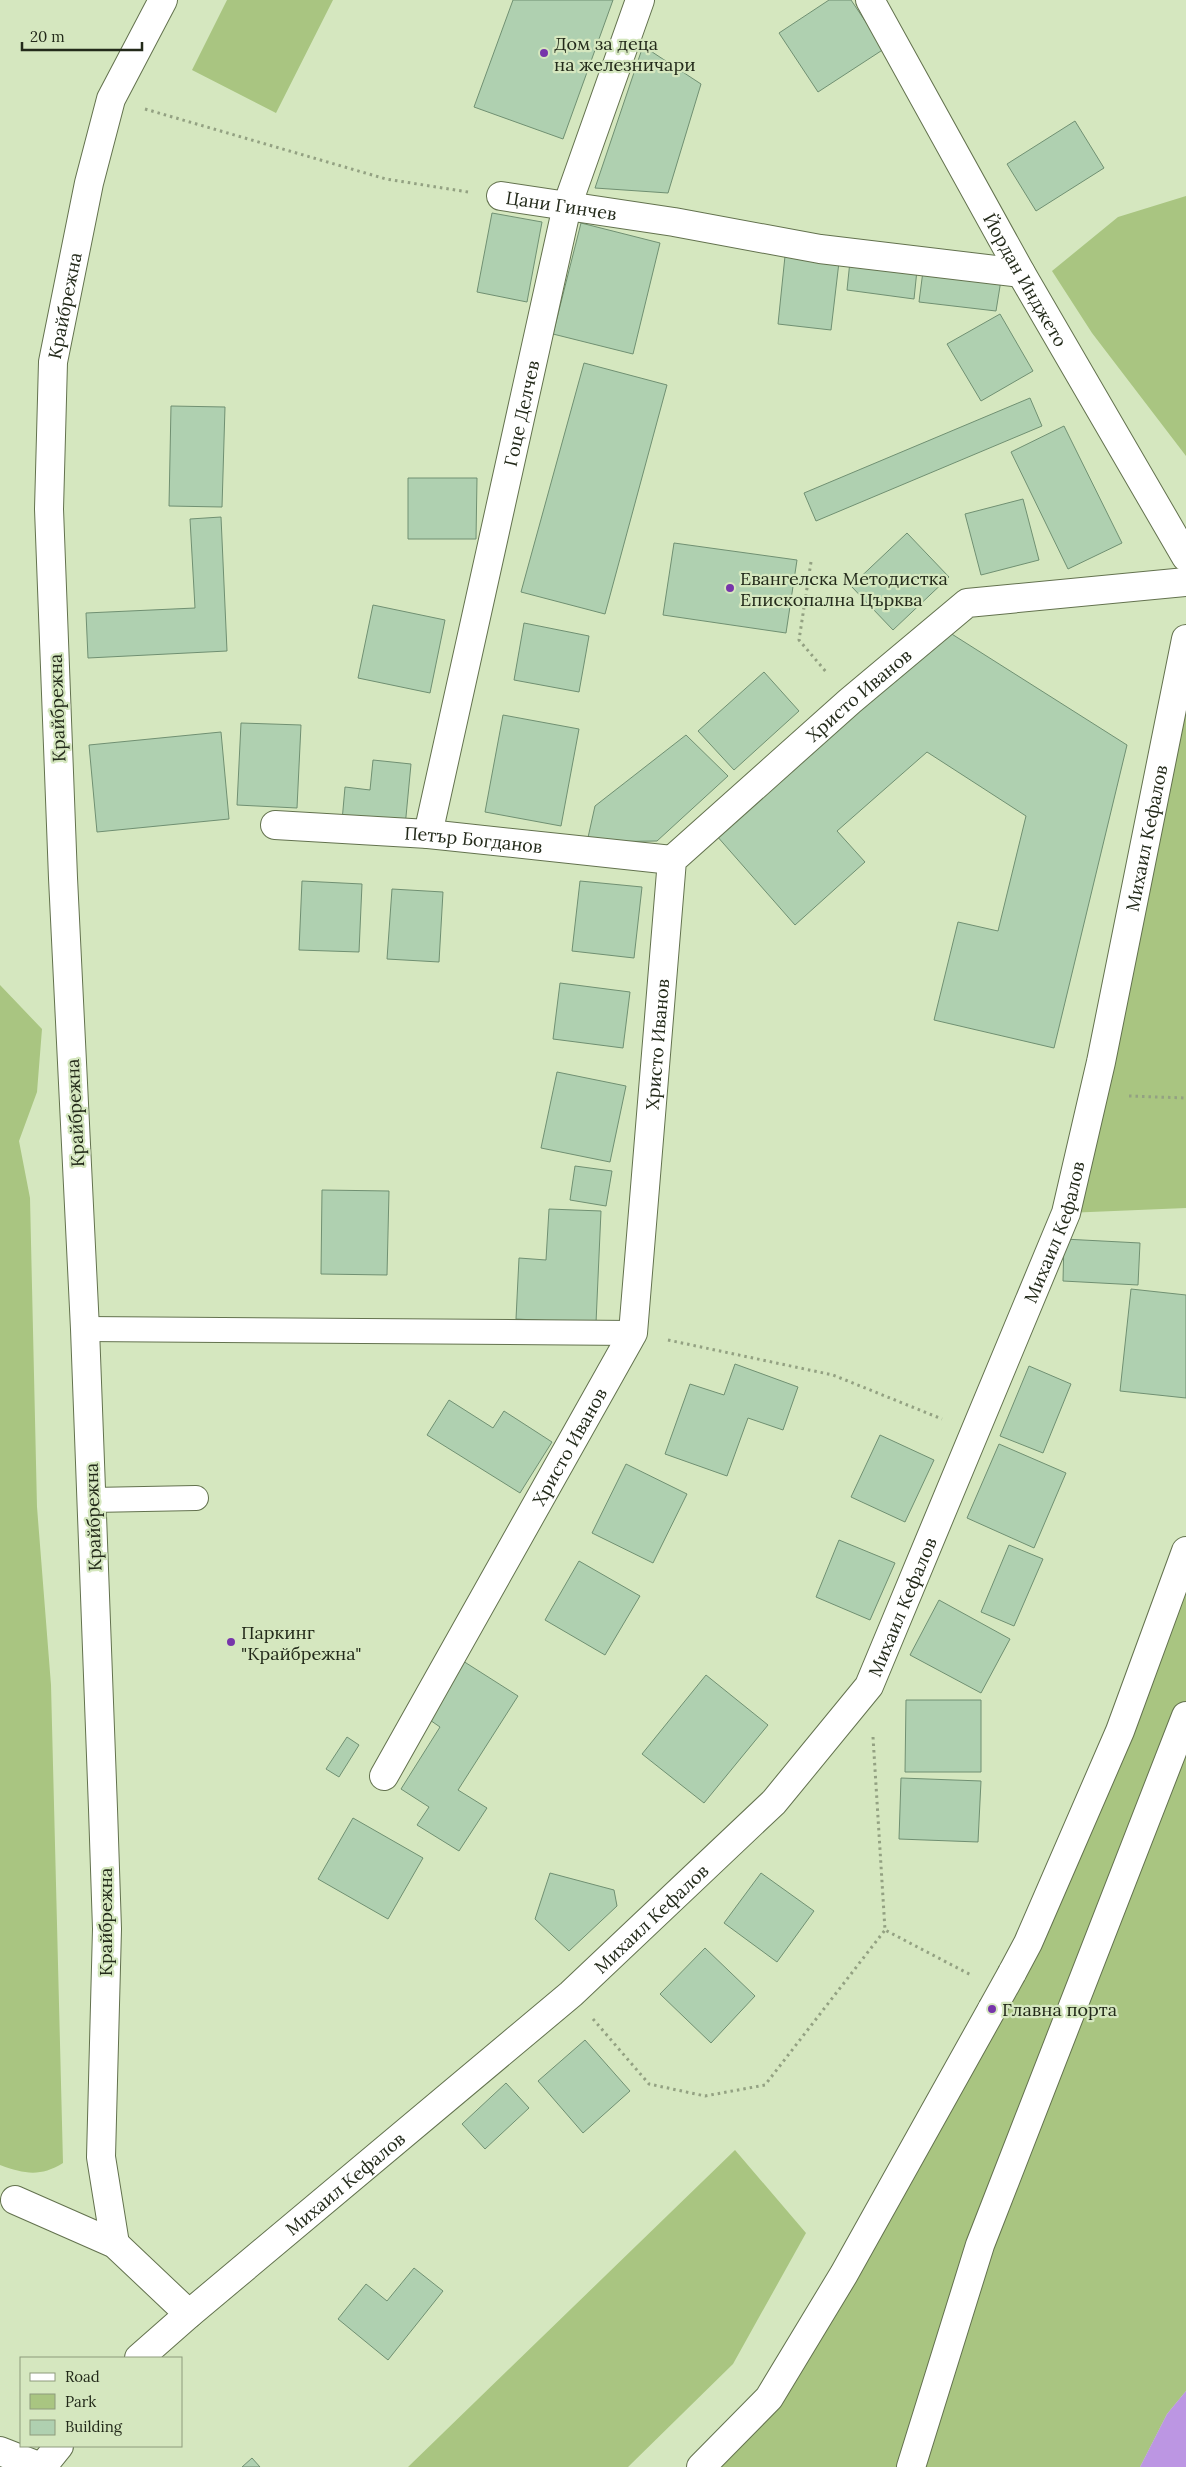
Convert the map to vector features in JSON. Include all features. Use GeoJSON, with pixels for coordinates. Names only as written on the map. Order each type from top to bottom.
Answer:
{"type":"FeatureCollection","features":[{"type":"Feature","properties":{"kind":"street","name":"Крайбрежна"},"geometry":{"type":"LineString","coordinates":[[115,2244],[101,2157],[107,1929],[92,1500],[63,878],[49,509],[53,362],[89,183],[111,99],[163,0]]}},
{"type":"Feature","properties":{"kind":"street","name":"Гоце Делчев"},"geometry":{"type":"LineString","coordinates":[[428,834],[567,206],[640,0]]}},
{"type":"Feature","properties":{"kind":"street","name":"Йордан Инджето"},"geometry":{"type":"LineString","coordinates":[[870,0],[1021,273],[1186,557]]}},
{"type":"Feature","properties":{"kind":"street","name":"Цани Гинчев"},"geometry":{"type":"LineString","coordinates":[[501,196],[674,222],[820,249],[1021,273]]}},
{"type":"Feature","properties":{"kind":"street","name":"Христо Иванов"},"geometry":{"type":"LineString","coordinates":[[384,1776],[633,1333],[672,860],[850,701],[967,603],[1186,582]]}},
{"type":"Feature","properties":{"kind":"street","name":"Михаил Кефалов"},"geometry":{"type":"LineString","coordinates":[[140,2357],[571,1994],[774,1802],[870,1686],[1066,1213],[1100,1062],[1186,639]]}},
{"type":"Feature","properties":{"kind":"street","name":"Петър Богданов"},"geometry":{"type":"LineString","coordinates":[[275,825],[428,834],[672,860]]}},
{"type":"Feature","properties":{"kind":"street"},"geometry":{"type":"LineString","coordinates":[[701,2467],[769,2398],[844,2274],[1028,1943],[1120,1731],[1186,1551]]}},
{"type":"Feature","properties":{"kind":"street"},"geometry":{"type":"LineString","coordinates":[[911,2467],[980,2245],[1186,1716]]}},
{"type":"Feature","properties":{"kind":"street"},"geometry":{"type":"LineString","coordinates":[[8,2198],[115,2244],[189,2314]]}},
{"type":"Feature","properties":{"kind":"street"},"geometry":{"type":"LineString","coordinates":[[0,2451],[41,2467],[58,2447]]}},
{"type":"Feature","properties":{"kind":"lane"},"geometry":{"type":"LineString","coordinates":[[85,1329],[633,1333]]}},
{"type":"Feature","properties":{"kind":"lane"},"geometry":{"type":"LineString","coordinates":[[92,1500],[196,1498]]}},
{"type":"Feature","properties":{"kind":"path","name":"Цани Гинчев"},"geometry":{"type":"LineString","coordinates":[[111,99],[386,179],[501,196]]}},
{"type":"Feature","properties":{"kind":"path"},"geometry":{"type":"LineString","coordinates":[[810,562],[799,640],[850,701]]}},
{"type":"Feature","properties":{"kind":"path"},"geometry":{"type":"LineString","coordinates":[[1100,1062],[1122,1096],[1186,1098]]}},
{"type":"Feature","properties":{"kind":"path"},"geometry":{"type":"LineString","coordinates":[[633,1333],[833,1375],[976,1432]]}},
{"type":"Feature","properties":{"kind":"path"},"geometry":{"type":"LineString","coordinates":[[571,1994],[649,2084],[705,2096],[765,2085],[885,1930],[870,1686]]}},
{"type":"Feature","properties":{"kind":"path"},"geometry":{"type":"LineString","coordinates":[[885,1930],[979,1979]]}},
{"type":"Feature","properties":{"kind":"green space"},"geometry":{"type":"Polygon","coordinates":[[[227,0],[333,0],[276,113],[192,70],[227,0]]]}},
{"type":"Feature","properties":{"kind":"green space"},"geometry":{"type":"Polygon","coordinates":[[[1186,196],[1186,456],[1092,333],[1052,271],[1118,217],[1186,196]]]}},
{"type":"Feature","properties":{"kind":"green space"},"geometry":{"type":"Polygon","coordinates":[[[1186,639],[1186,1208],[1066,1213],[1186,639]]]}},
{"type":"Feature","properties":{"kind":"green space"},"geometry":{"type":"Polygon","coordinates":[[[0,985],[42,1029],[37,1092],[19,1141],[30,1198],[37,1507],[51,1685],[63,2163],[47,2170],[32,2173],[0,2165],[0,985]]]}},
{"type":"Feature","properties":{"kind":"green space"},"geometry":{"type":"Polygon","coordinates":[[[1186,1545],[1186,2391],[1167,2414],[1140,2467],[713,2467],[775,2398],[1015,1947],[1186,1545]]]}},
{"type":"Feature","properties":{"kind":"green space"},"geometry":{"type":"Polygon","coordinates":[[[735,2150],[806,2233],[733,2364],[628,2467],[408,2467],[735,2150]]]}},
{"type":"Feature","properties":{"kind":"shaded area"},"geometry":{"type":"Polygon","coordinates":[[[1186,2391],[1186,2467],[1140,2467],[1167,2414],[1186,2391]]]}},
{"type":"Feature","properties":{"kind":"building","name":"Дом за деца на железничари"},"geometry":{"type":"Polygon","coordinates":[[[513,0],[613,0],[563,139],[474,107],[513,0]]]}},
{"type":"Feature","properties":{"kind":"building"},"geometry":{"type":"Polygon","coordinates":[[[829,0],[851,0],[884,49],[818,92],[779,33],[829,0]]]}},
{"type":"Feature","properties":{"kind":"building"},"geometry":{"type":"Polygon","coordinates":[[[643,46],[701,84],[668,193],[595,188],[643,46]]]}},
{"type":"Feature","properties":{"kind":"building"},"geometry":{"type":"Polygon","coordinates":[[[1075,121],[1104,168],[1036,211],[1007,164],[1075,121]]]}},
{"type":"Feature","properties":{"kind":"building"},"geometry":{"type":"Polygon","coordinates":[[[492,213],[542,222],[527,302],[477,292],[492,213]]]}},
{"type":"Feature","properties":{"kind":"building"},"geometry":{"type":"Polygon","coordinates":[[[581,223],[660,243],[633,354],[553,334],[581,223]]]}},
{"type":"Feature","properties":{"kind":"building"},"geometry":{"type":"Polygon","coordinates":[[[785,256],[839,262],[831,330],[778,324],[785,256]]]}},
{"type":"Feature","properties":{"kind":"building"},"geometry":{"type":"Polygon","coordinates":[[[850,261],[917,270],[914,299],[847,290],[850,261]]]}},
{"type":"Feature","properties":{"kind":"building"},"geometry":{"type":"Polygon","coordinates":[[[923,271],[1001,280],[996,311],[919,302],[923,271]]]}},
{"type":"Feature","properties":{"kind":"building"},"geometry":{"type":"Polygon","coordinates":[[[1000,314],[1033,371],[981,401],[947,344],[1000,314]]]}},
{"type":"Feature","properties":{"kind":"building"},"geometry":{"type":"Polygon","coordinates":[[[584,363],[667,385],[605,614],[521,592],[584,363]]]}},
{"type":"Feature","properties":{"kind":"building"},"geometry":{"type":"Polygon","coordinates":[[[1030,398],[1042,426],[816,521],[804,493],[1030,398]]]}},
{"type":"Feature","properties":{"kind":"building"},"geometry":{"type":"Polygon","coordinates":[[[171,406],[225,407],[222,507],[169,506],[171,406]]]}},
{"type":"Feature","properties":{"kind":"building"},"geometry":{"type":"Polygon","coordinates":[[[1064,426],[1122,543],[1068,569],[1011,452],[1064,426]]]}},
{"type":"Feature","properties":{"kind":"building"},"geometry":{"type":"Polygon","coordinates":[[[408,478],[477,478],[476,539],[408,539],[408,478]]]}},
{"type":"Feature","properties":{"kind":"building"},"geometry":{"type":"Polygon","coordinates":[[[1023,499],[1039,560],[981,575],[965,514],[1023,499]]]}},
{"type":"Feature","properties":{"kind":"building"},"geometry":{"type":"Polygon","coordinates":[[[221,517],[227,651],[88,658],[86,613],[195,608],[190,519],[221,517]]]}},
{"type":"Feature","properties":{"kind":"building"},"geometry":{"type":"Polygon","coordinates":[[[907,533],[949,577],[893,630],[851,586],[907,533]]]}},
{"type":"Feature","properties":{"kind":"building","name":"Евангелска Методистка Епископална Църква"},"geometry":{"type":"Polygon","coordinates":[[[674,543],[797,560],[786,633],[663,615],[674,543]]]}},
{"type":"Feature","properties":{"kind":"building"},"geometry":{"type":"Polygon","coordinates":[[[373,605],[445,620],[430,693],[358,678],[373,605]]]}},
{"type":"Feature","properties":{"kind":"building"},"geometry":{"type":"Polygon","coordinates":[[[524,623],[589,636],[579,692],[514,680],[524,623]]]}},
{"type":"Feature","properties":{"kind":"building"},"geometry":{"type":"Polygon","coordinates":[[[947,631],[1127,745],[1054,1048],[934,1020],[958,922],[998,931],[1026,816],[927,752],[837,831],[865,862],[795,925],[716,835],[947,631]]]}},
{"type":"Feature","properties":{"kind":"building"},"geometry":{"type":"Polygon","coordinates":[[[764,672],[799,711],[734,770],[698,731],[764,672]]]}},
{"type":"Feature","properties":{"kind":"building"},"geometry":{"type":"Polygon","coordinates":[[[503,715],[579,729],[561,826],[485,812],[503,715]]]}},
{"type":"Feature","properties":{"kind":"building"},"geometry":{"type":"Polygon","coordinates":[[[241,723],[301,725],[297,808],[237,805],[241,723]]]}},
{"type":"Feature","properties":{"kind":"building"},"geometry":{"type":"Polygon","coordinates":[[[221,732],[229,819],[97,832],[89,745],[221,732]]]}},
{"type":"Feature","properties":{"kind":"building"},"geometry":{"type":"Polygon","coordinates":[[[686,735],[728,776],[657,841],[587,842],[595,806],[686,735]]]}},
{"type":"Feature","properties":{"kind":"building"},"geometry":{"type":"Polygon","coordinates":[[[373,760],[411,764],[405,827],[342,821],[345,787],[370,790],[373,760]]]}},
{"type":"Feature","properties":{"kind":"building"},"geometry":{"type":"Polygon","coordinates":[[[302,881],[362,884],[359,952],[299,950],[302,881]]]}},
{"type":"Feature","properties":{"kind":"building"},"geometry":{"type":"Polygon","coordinates":[[[580,881],[642,887],[634,958],[572,951],[580,881]]]}},
{"type":"Feature","properties":{"kind":"building"},"geometry":{"type":"Polygon","coordinates":[[[392,889],[443,892],[439,962],[387,959],[392,889]]]}},
{"type":"Feature","properties":{"kind":"building"},"geometry":{"type":"Polygon","coordinates":[[[560,983],[630,992],[623,1048],[553,1039],[560,983]]]}},
{"type":"Feature","properties":{"kind":"building"},"geometry":{"type":"Polygon","coordinates":[[[557,1072],[626,1086],[610,1162],[541,1148],[557,1072]]]}},
{"type":"Feature","properties":{"kind":"building"},"geometry":{"type":"Polygon","coordinates":[[[575,1166],[612,1171],[606,1206],[570,1200],[575,1166]]]}},
{"type":"Feature","properties":{"kind":"building"},"geometry":{"type":"Polygon","coordinates":[[[322,1190],[389,1191],[387,1275],[321,1274],[322,1190]]]}},
{"type":"Feature","properties":{"kind":"building"},"geometry":{"type":"Polygon","coordinates":[[[549,1209],[601,1211],[596,1323],[516,1319],[519,1258],[546,1260],[549,1209]]]}},
{"type":"Feature","properties":{"kind":"building"},"geometry":{"type":"Polygon","coordinates":[[[1064,1239],[1140,1243],[1138,1285],[1063,1281],[1064,1239]]]}},
{"type":"Feature","properties":{"kind":"building"},"geometry":{"type":"Polygon","coordinates":[[[1131,1289],[1186,1295],[1186,1398],[1120,1391],[1131,1289]]]}},
{"type":"Feature","properties":{"kind":"building"},"geometry":{"type":"Polygon","coordinates":[[[735,1364],[798,1387],[783,1430],[748,1418],[727,1476],[665,1454],[690,1384],[724,1395],[735,1364]]]}},
{"type":"Feature","properties":{"kind":"building"},"geometry":{"type":"Polygon","coordinates":[[[1029,1366],[1071,1384],[1043,1453],[1000,1436],[1029,1366]]]}},
{"type":"Feature","properties":{"kind":"building"},"geometry":{"type":"Polygon","coordinates":[[[449,1400],[493,1428],[504,1411],[552,1442],[520,1493],[427,1435],[449,1400]]]}},
{"type":"Feature","properties":{"kind":"building"},"geometry":{"type":"Polygon","coordinates":[[[880,1435],[934,1460],[905,1522],[851,1497],[880,1435]]]}},
{"type":"Feature","properties":{"kind":"building"},"geometry":{"type":"Polygon","coordinates":[[[999,1444],[1066,1473],[1034,1548],[967,1518],[999,1444]]]}},
{"type":"Feature","properties":{"kind":"building"},"geometry":{"type":"Polygon","coordinates":[[[626,1464],[687,1494],[653,1563],[592,1533],[626,1464]]]}},
{"type":"Feature","properties":{"kind":"building"},"geometry":{"type":"Polygon","coordinates":[[[839,1540],[895,1563],[870,1620],[816,1597],[839,1540]]]}},
{"type":"Feature","properties":{"kind":"building"},"geometry":{"type":"Polygon","coordinates":[[[1009,1545],[1043,1559],[1014,1626],[981,1612],[1009,1545]]]}},
{"type":"Feature","properties":{"kind":"building"},"geometry":{"type":"Polygon","coordinates":[[[579,1561],[640,1596],[605,1655],[545,1620],[579,1561]]]}},
{"type":"Feature","properties":{"kind":"building"},"geometry":{"type":"Polygon","coordinates":[[[939,1600],[1010,1639],[981,1693],[910,1655],[939,1600]]]}},
{"type":"Feature","properties":{"kind":"building"},"geometry":{"type":"Polygon","coordinates":[[[463,1661],[518,1696],[458,1790],[487,1808],[459,1851],[417,1825],[429,1807],[401,1789],[440,1727],[427,1718],[463,1661]]]}},
{"type":"Feature","properties":{"kind":"building"},"geometry":{"type":"Polygon","coordinates":[[[706,1675],[768,1725],[704,1803],[642,1754],[706,1675]]]}},
{"type":"Feature","properties":{"kind":"building"},"geometry":{"type":"Polygon","coordinates":[[[906,1700],[981,1700],[981,1772],[905,1772],[906,1700]]]}},
{"type":"Feature","properties":{"kind":"building"},"geometry":{"type":"Polygon","coordinates":[[[347,1737],[359,1745],[339,1777],[326,1769],[347,1737]]]}},
{"type":"Feature","properties":{"kind":"building"},"geometry":{"type":"Polygon","coordinates":[[[901,1778],[981,1781],[978,1842],[899,1839],[901,1778]]]}},
{"type":"Feature","properties":{"kind":"building"},"geometry":{"type":"Polygon","coordinates":[[[353,1818],[423,1858],[388,1919],[318,1879],[353,1818]]]}},
{"type":"Feature","properties":{"kind":"building"},"geometry":{"type":"Polygon","coordinates":[[[550,1873],[614,1890],[617,1906],[569,1951],[535,1919],[550,1873]]]}},
{"type":"Feature","properties":{"kind":"building"},"geometry":{"type":"Polygon","coordinates":[[[761,1873],[814,1911],[777,1962],[724,1923],[761,1873]]]}},
{"type":"Feature","properties":{"kind":"building"},"geometry":{"type":"Polygon","coordinates":[[[705,1948],[755,1996],[711,2043],[660,1994],[705,1948]]]}},
{"type":"Feature","properties":{"kind":"building"},"geometry":{"type":"Polygon","coordinates":[[[585,2040],[630,2091],[583,2133],[538,2081],[585,2040]]]}},
{"type":"Feature","properties":{"kind":"building"},"geometry":{"type":"Polygon","coordinates":[[[506,2083],[529,2108],[485,2149],[462,2124],[506,2083]]]}},
{"type":"Feature","properties":{"kind":"building"},"geometry":{"type":"Polygon","coordinates":[[[414,2268],[443,2291],[388,2360],[338,2319],[366,2284],[387,2301],[414,2268]]]}},
{"type":"Feature","properties":{"kind":"building"},"geometry":{"type":"Polygon","coordinates":[[[252,2458],[260,2467],[242,2467],[252,2458]]]}},
{"type":"Feature","properties":{"kind":"place","name":"Дом за деца на железничари"},"geometry":{"type":"Point","coordinates":[544,53]}},
{"type":"Feature","properties":{"kind":"place","name":"Евангелска Методистка Епископална Църква"},"geometry":{"type":"Point","coordinates":[730,588]}},
{"type":"Feature","properties":{"kind":"place","name":"Паркинг \"Крайбрежна\""},"geometry":{"type":"Point","coordinates":[231,1642]}},
{"type":"Feature","properties":{"kind":"place","name":"Главна порта"},"geometry":{"type":"Point","coordinates":[992,2009]}}]}
